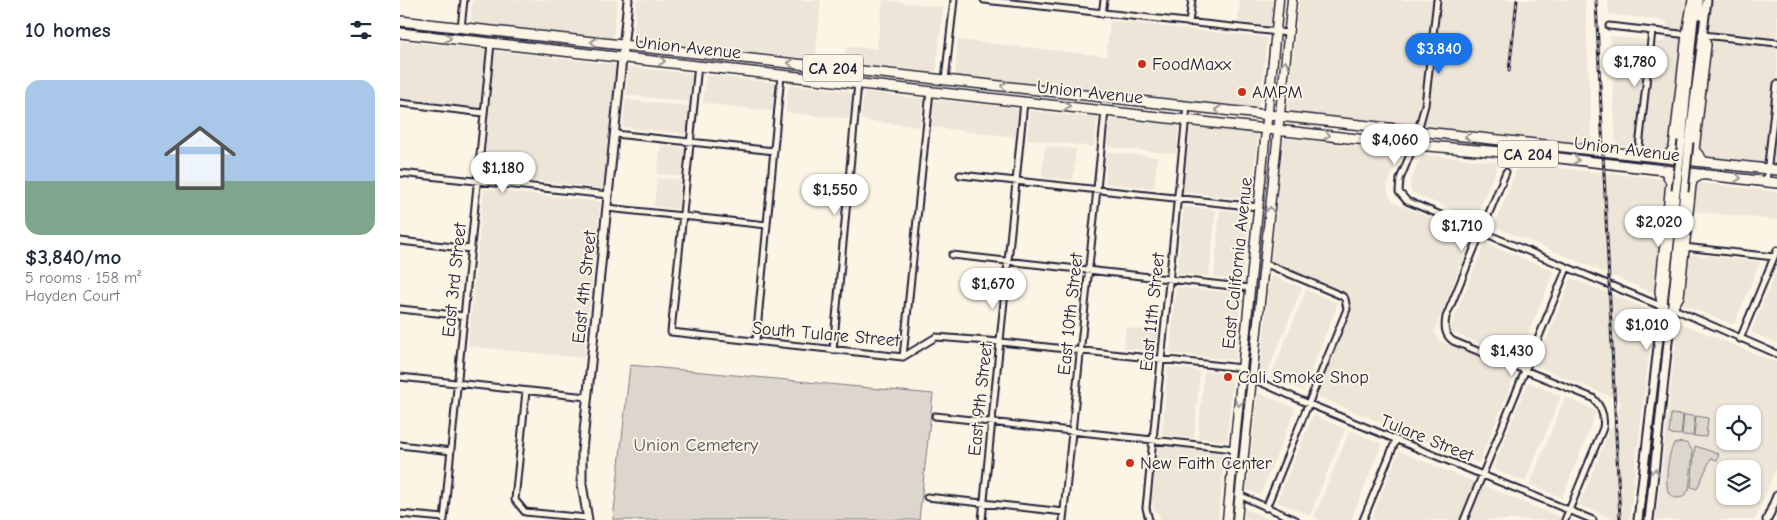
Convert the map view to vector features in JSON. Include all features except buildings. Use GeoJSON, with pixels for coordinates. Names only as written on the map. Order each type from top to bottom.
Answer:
{"type":"FeatureCollection","features":[{"type":"Feature","properties":{"kind":"highway"},"geometry":{"type":"LineString","coordinates":[[1666,158],[1674,148],[1694,35],[1696,0]]}},
{"type":"Feature","properties":{"kind":"highway","name":"Union Avenue"},"geometry":{"type":"LineString","coordinates":[[400,21],[1772,170]]}},
{"type":"Feature","properties":{"kind":"highway","name":"Union Avenue"},"geometry":{"type":"LineString","coordinates":[[400,32],[1414,145],[1515,153],[1777,183]]}},
{"type":"Feature","properties":{"kind":"highway"},"geometry":{"type":"LineString","coordinates":[[1694,35],[1706,47],[1694,150]]}},
{"type":"Feature","properties":{"kind":"highway"},"geometry":{"type":"LineString","coordinates":[[891,86],[901,82],[937,85],[945,80]]}},
{"type":"Feature","properties":{"kind":"highway"},"geometry":{"type":"LineString","coordinates":[[1674,148],[1694,150],[1704,162]]}},
{"type":"Feature","properties":{"kind":"highway"},"geometry":{"type":"LineString","coordinates":[[1666,170],[1671,182],[1660,292],[1668,308],[1679,296],[1691,185],[1693,179],[1703,174]]}},
{"type":"Feature","properties":{"kind":"highway"},"geometry":{"type":"LineString","coordinates":[[1671,182],[1691,185]]}},
{"type":"Feature","properties":{"kind":"main road","name":"East 4th Street"},"geometry":{"type":"LineString","coordinates":[[587,519],[581,468],[628,0]]}},
{"type":"Feature","properties":{"kind":"main road","name":"East California Avenue"},"geometry":{"type":"LineString","coordinates":[[1227,520],[1279,0]]}},
{"type":"Feature","properties":{"kind":"main road","name":"East California Avenue"},"geometry":{"type":"LineString","coordinates":[[1237,520],[1256,326],[1292,0]]}},
{"type":"Feature","properties":{"kind":"main road"},"geometry":{"type":"LineString","coordinates":[[1694,35],[1698,26],[1696,0]]}},
{"type":"Feature","properties":{"kind":"main road"},"geometry":{"type":"LineString","coordinates":[[1638,520],[1650,424],[1668,308],[1686,142],[1694,35],[1707,0]]}},
{"type":"Feature","properties":{"kind":"main road"},"geometry":{"type":"LineString","coordinates":[[1650,520],[1668,348],[1666,331],[1668,312],[1667,272],[1680,191]]}},
{"type":"Feature","properties":{"kind":"main road"},"geometry":{"type":"LineString","coordinates":[[1256,226],[1261,234],[1259,260],[1264,263]]}},
{"type":"Feature","properties":{"kind":"main road"},"geometry":{"type":"LineString","coordinates":[[1250,288],[1254,292],[1256,326]]}},
{"type":"Feature","properties":{"kind":"main road"},"geometry":{"type":"LineString","coordinates":[[1245,338],[1247,373],[1251,378]]}},
{"type":"Feature","properties":{"kind":"main road"},"geometry":{"type":"LineString","coordinates":[[1650,424],[1659,426]]}},
{"type":"Feature","properties":{"kind":"main road"},"geometry":{"type":"LineString","coordinates":[[1234,449],[1238,452],[1240,485]]}},
{"type":"Feature","properties":{"kind":"main road"},"geometry":{"type":"LineString","coordinates":[[1767,520],[1777,496]]}},
{"type":"Feature","properties":{"kind":"street"},"geometry":{"type":"LineString","coordinates":[[462,28],[464,0]]}},
{"type":"Feature","properties":{"kind":"street"},"geometry":{"type":"LineString","coordinates":[[945,80],[954,0]]}},
{"type":"Feature","properties":{"kind":"street"},"geometry":{"type":"LineString","coordinates":[[984,0],[1019,2],[1102,14],[1288,33]]}},
{"type":"Feature","properties":{"kind":"street"},"geometry":{"type":"LineString","coordinates":[[1102,14],[1104,0]]}},
{"type":"Feature","properties":{"kind":"street"},"geometry":{"type":"LineString","coordinates":[[1189,24],[1192,0]]}},
{"type":"Feature","properties":{"kind":"street"},"geometry":{"type":"LineString","coordinates":[[1437,0],[1426,104],[1414,145],[1400,180],[1399,192],[1406,201],[1777,354]]}},
{"type":"Feature","properties":{"kind":"street"},"geometry":{"type":"LineString","coordinates":[[1610,26],[1777,43]]}},
{"type":"Feature","properties":{"kind":"street"},"geometry":{"type":"LineString","coordinates":[[1639,147],[1652,31]]}},
{"type":"Feature","properties":{"kind":"street","name":"East 3rd Street"},"geometry":{"type":"LineString","coordinates":[[444,519],[491,42]]}},
{"type":"Feature","properties":{"kind":"street"},"geometry":{"type":"LineString","coordinates":[[683,216],[698,65]]}},
{"type":"Feature","properties":{"kind":"street"},"geometry":{"type":"LineString","coordinates":[[756,342],[782,74]]}},
{"type":"Feature","properties":{"kind":"street"},"geometry":{"type":"LineString","coordinates":[[833,350],[858,83]]}},
{"type":"Feature","properties":{"kind":"street"},"geometry":{"type":"LineString","coordinates":[[1766,182],[1772,170],[1777,84]]}},
{"type":"Feature","properties":{"kind":"street"},"geometry":{"type":"LineString","coordinates":[[904,357],[930,90]]}},
{"type":"Feature","properties":{"kind":"street","name":"East 9th Street"},"geometry":{"type":"LineString","coordinates":[[982,520],[1024,101]]}},
{"type":"Feature","properties":{"kind":"street"},"geometry":{"type":"LineString","coordinates":[[400,104],[484,114]]}},
{"type":"Feature","properties":{"kind":"street","name":"East 11th Street"},"geometry":{"type":"LineString","coordinates":[[1149,520],[1146,508],[1187,106]]}},
{"type":"Feature","properties":{"kind":"street","name":"East 10th Street"},"geometry":{"type":"LineString","coordinates":[[1063,520],[1105,110]]}},
{"type":"Feature","properties":{"kind":"street"},"geometry":{"type":"LineString","coordinates":[[615,134],[774,151]]}},
{"type":"Feature","properties":{"kind":"street"},"geometry":{"type":"LineString","coordinates":[[1506,172],[1446,317],[1445,329],[1446,334],[1453,341],[1593,398],[1602,411],[1603,428],[1565,520]]}},
{"type":"Feature","properties":{"kind":"street"},"geometry":{"type":"LineString","coordinates":[[400,173],[608,195]]}},
{"type":"Feature","properties":{"kind":"street"},"geometry":{"type":"LineString","coordinates":[[960,174],[1258,207]]}},
{"type":"Feature","properties":{"kind":"street"},"geometry":{"type":"LineString","coordinates":[[607,208],[767,225]]}},
{"type":"Feature","properties":{"kind":"street","name":"South Tulare Street"},"geometry":{"type":"LineString","coordinates":[[683,216],[671,332],[904,357],[936,337],[1242,368]]}},
{"type":"Feature","properties":{"kind":"street"},"geometry":{"type":"LineString","coordinates":[[400,241],[471,248]]}},
{"type":"Feature","properties":{"kind":"street"},"geometry":{"type":"LineString","coordinates":[[1684,247],[1774,257]]}},
{"type":"Feature","properties":{"kind":"street"},"geometry":{"type":"LineString","coordinates":[[1740,339],[1777,250]]}},
{"type":"Feature","properties":{"kind":"street"},"geometry":{"type":"LineString","coordinates":[[952,255],[1250,288]]}},
{"type":"Feature","properties":{"kind":"street"},"geometry":{"type":"LineString","coordinates":[[1264,263],[1337,294],[1345,299],[1347,309],[1266,508]]}},
{"type":"Feature","properties":{"kind":"street"},"geometry":{"type":"LineString","coordinates":[[1464,520],[1567,268]]}},
{"type":"Feature","properties":{"kind":"street"},"geometry":{"type":"LineString","coordinates":[[400,309],[464,316]]}},
{"type":"Feature","properties":{"kind":"street"},"geometry":{"type":"LineString","coordinates":[[400,377],[587,397]]}},
{"type":"Feature","properties":{"kind":"street","name":"Tulare Street"},"geometry":{"type":"LineString","coordinates":[[1251,378],[1309,404],[1593,520]]}},
{"type":"Feature","properties":{"kind":"street"},"geometry":{"type":"LineString","coordinates":[[526,391],[516,500],[525,512],[587,519]]}},
{"type":"Feature","properties":{"kind":"street"},"geometry":{"type":"LineString","coordinates":[[935,416],[1234,449]]}},
{"type":"Feature","properties":{"kind":"street"},"geometry":{"type":"LineString","coordinates":[[1363,520],[1396,440]]}},
{"type":"Feature","properties":{"kind":"street"},"geometry":{"type":"LineString","coordinates":[[400,446],[451,451]]}},
{"type":"Feature","properties":{"kind":"street"},"geometry":{"type":"LineString","coordinates":[[1239,495],[1296,520]]}},
{"type":"Feature","properties":{"kind":"street"},"geometry":{"type":"LineString","coordinates":[[927,497],[1064,512]]}},
{"type":"Feature","properties":{"kind":"street"},"geometry":{"type":"LineString","coordinates":[[400,514],[444,519]]}},
{"type":"Feature","properties":{"kind":"shaded area"},"geometry":{"type":"Polygon","coordinates":[[[473,0],[617,0],[613,38],[470,23],[473,0]]]}},
{"type":"Feature","properties":{"kind":"shaded area"},"geometry":{"type":"Polygon","coordinates":[[[637,0],[821,0],[815,59],[633,39],[637,0]]]}},
{"type":"Feature","properties":{"kind":"shaded area"},"geometry":{"type":"Polygon","coordinates":[[[883,0],[943,7],[936,72],[845,62],[847,46],[877,49],[883,0]]]}},
{"type":"Feature","properties":{"kind":"shaded area"},"geometry":{"type":"Polygon","coordinates":[[[1240,0],[1275,0],[1272,26],[1238,22],[1240,0]]]}},
{"type":"Feature","properties":{"kind":"shaded area"},"geometry":{"type":"Polygon","coordinates":[[[1299,0],[1585,0],[1592,144],[1291,111],[1288,108],[1299,0]]]}},
{"type":"Feature","properties":{"kind":"shaded area"},"geometry":{"type":"Polygon","coordinates":[[[1608,0],[1777,0],[1777,164],[1643,150],[1655,41],[1665,42],[1667,21],[1609,14],[1608,0]]]}},
{"type":"Feature","properties":{"kind":"shaded area"},"geometry":{"type":"Polygon","coordinates":[[[1110,21],[1267,38],[1259,108],[955,75],[958,40],[1106,56],[1110,21]]]}},
{"type":"Feature","properties":{"kind":"shaded area"},"geometry":{"type":"Polygon","coordinates":[[[1610,36],[1646,40],[1635,148],[1616,145],[1610,36]]]}},
{"type":"Feature","properties":{"kind":"shaded area"},"geometry":{"type":"Polygon","coordinates":[[[400,41],[486,50],[480,105],[478,107],[400,99],[400,41]]]}},
{"type":"Feature","properties":{"kind":"shaded area"},"geometry":{"type":"Polygon","coordinates":[[[495,51],[616,65],[603,186],[601,188],[485,175],[495,51]]]}},
{"type":"Feature","properties":{"kind":"shaded area"},"geometry":{"type":"Polygon","coordinates":[[[629,67],[692,74],[689,102],[626,95],[629,67]]]}},
{"type":"Feature","properties":{"kind":"shaded area"},"geometry":{"type":"Polygon","coordinates":[[[706,75],[775,83],[772,111],[703,103],[706,75]]]}},
{"type":"Feature","properties":{"kind":"shaded area"},"geometry":{"type":"Polygon","coordinates":[[[793,85],[848,91],[852,96],[849,119],[786,112],[788,88],[793,85]]]}},
{"type":"Feature","properties":{"kind":"shaded area"},"geometry":{"type":"Polygon","coordinates":[[[864,92],[923,99],[920,127],[861,120],[864,92]]]}},
{"type":"Feature","properties":{"kind":"shaded area"},"geometry":{"type":"Polygon","coordinates":[[[626,100],[689,106],[686,134],[623,127],[626,100]]]}},
{"type":"Feature","properties":{"kind":"shaded area"},"geometry":{"type":"Polygon","coordinates":[[[935,100],[1018,108],[1015,137],[932,127],[935,100]]]}},
{"type":"Feature","properties":{"kind":"shaded area"},"geometry":{"type":"Polygon","coordinates":[[[1030,111],[1097,118],[1094,147],[1027,139],[1030,111]]]}},
{"type":"Feature","properties":{"kind":"shaded area"},"geometry":{"type":"Polygon","coordinates":[[[1111,119],[1179,126],[1176,154],[1108,147],[1111,119]]]}},
{"type":"Feature","properties":{"kind":"shaded area"},"geometry":{"type":"Polygon","coordinates":[[[1191,126],[1258,134],[1251,199],[1184,192],[1183,187],[1191,126]]]}},
{"type":"Feature","properties":{"kind":"shaded area"},"geometry":{"type":"Polygon","coordinates":[[[1284,138],[1397,151],[1399,157],[1387,186],[1392,201],[1473,235],[1434,332],[1440,341],[1516,372],[1479,463],[1316,396],[1352,308],[1348,297],[1343,291],[1271,262],[1284,138]]]}},
{"type":"Feature","properties":{"kind":"shaded area"},"geometry":{"type":"Polygon","coordinates":[[[661,146],[684,148],[681,176],[657,174],[661,146]]]}},
{"type":"Feature","properties":{"kind":"shaded area"},"geometry":{"type":"Polygon","coordinates":[[[1045,146],[1076,149],[1073,180],[1042,177],[1045,146]]]}},
{"type":"Feature","properties":{"kind":"shaded area"},"geometry":{"type":"Polygon","coordinates":[[[1107,152],[1157,157],[1154,188],[1105,183],[1107,152]]]}},
{"type":"Feature","properties":{"kind":"shaded area"},"geometry":{"type":"Polygon","coordinates":[[[1425,155],[1499,162],[1476,217],[1473,218],[1411,191],[1410,182],[1419,160],[1425,155]]]}},
{"type":"Feature","properties":{"kind":"shaded area"},"geometry":{"type":"Polygon","coordinates":[[[1519,164],[1664,179],[1667,188],[1655,291],[1651,292],[1494,226],[1519,164]]]}},
{"type":"Feature","properties":{"kind":"shaded area"},"geometry":{"type":"Polygon","coordinates":[[[657,178],[680,180],[678,209],[654,206],[657,178]]]}},
{"type":"Feature","properties":{"kind":"shaded area"},"geometry":{"type":"Polygon","coordinates":[[[1700,183],[1777,192],[1777,220],[1693,211],[1695,187],[1700,183]]]}},
{"type":"Feature","properties":{"kind":"shaded area"},"geometry":{"type":"Polygon","coordinates":[[[484,189],[600,202],[584,358],[468,346],[484,189]]]}},
{"type":"Feature","properties":{"kind":"shaded area"},"geometry":{"type":"Polygon","coordinates":[[[1184,207],[1216,210],[1209,276],[1177,273],[1184,207]]]}},
{"type":"Feature","properties":{"kind":"shaded area"},"geometry":{"type":"Polygon","coordinates":[[[1220,210],[1249,213],[1242,280],[1214,277],[1220,210]]]}},
{"type":"Feature","properties":{"kind":"shaded area"},"geometry":{"type":"Polygon","coordinates":[[[1485,243],[1554,271],[1518,359],[1449,331],[1485,243]]]}},
{"type":"Feature","properties":{"kind":"shaded area"},"geometry":{"type":"Polygon","coordinates":[[[1685,254],[1760,262],[1734,325],[1680,303],[1685,254]]]}},
{"type":"Feature","properties":{"kind":"shaded area"},"geometry":{"type":"Polygon","coordinates":[[[1777,270],[1777,343],[1751,332],[1777,270]]]}},
{"type":"Feature","properties":{"kind":"shaded area"},"geometry":{"type":"Polygon","coordinates":[[[1272,276],[1302,288],[1266,376],[1260,373],[1270,279],[1272,276]]]}},
{"type":"Feature","properties":{"kind":"shaded area"},"geometry":{"type":"Polygon","coordinates":[[[1571,278],[1654,312],[1629,520],[1617,520],[1579,505],[1622,401],[1536,366],[1571,278]]]}},
{"type":"Feature","properties":{"kind":"shaded area"},"geometry":{"type":"Polygon","coordinates":[[[1176,287],[1241,294],[1235,360],[1170,353],[1176,287]]]}},
{"type":"Feature","properties":{"kind":"shaded area"},"geometry":{"type":"Polygon","coordinates":[[[1306,290],[1338,303],[1303,391],[1270,378],[1306,290]]]}},
{"type":"Feature","properties":{"kind":"shaded area"},"geometry":{"type":"Polygon","coordinates":[[[1678,322],[1777,363],[1777,466],[1755,520],[1656,520],[1678,322]]]}},
{"type":"Feature","properties":{"kind":"shaded area"},"geometry":{"type":"Polygon","coordinates":[[[1126,328],[1158,331],[1156,351],[1124,348],[1126,328]]]}},
{"type":"Feature","properties":{"kind":"shaded area"},"geometry":{"type":"Polygon","coordinates":[[[1168,367],[1200,371],[1194,438],[1162,435],[1168,367]]]}},
{"type":"Feature","properties":{"kind":"shaded area"},"geometry":{"type":"Polygon","coordinates":[[[1204,371],[1233,374],[1227,441],[1198,438],[1204,371]]]}},
{"type":"Feature","properties":{"kind":"shaded area"},"geometry":{"type":"Polygon","coordinates":[[[1528,382],[1561,396],[1525,482],[1493,469],[1528,382]]]}},
{"type":"Feature","properties":{"kind":"shaded area"},"geometry":{"type":"Polygon","coordinates":[[[1258,393],[1296,408],[1260,495],[1247,490],[1258,393]]]}},
{"type":"Feature","properties":{"kind":"shaded area"},"geometry":{"type":"Polygon","coordinates":[[[1565,397],[1593,409],[1596,413],[1562,498],[1530,484],[1565,397]]]}},
{"type":"Feature","properties":{"kind":"shaded area"},"geometry":{"type":"Polygon","coordinates":[[[1313,415],[1345,429],[1310,515],[1277,502],[1313,415]]]}},
{"type":"Feature","properties":{"kind":"shaded area"},"geometry":{"type":"Polygon","coordinates":[[[1350,430],[1382,444],[1351,520],[1321,520],[1314,517],[1350,430]]]}},
{"type":"Feature","properties":{"kind":"shaded area"},"geometry":{"type":"Polygon","coordinates":[[[1158,445],[1223,452],[1225,455],[1218,520],[1160,520],[1160,515],[1154,510],[1152,502],[1158,445]]]}},
{"type":"Feature","properties":{"kind":"shaded area"},"geometry":{"type":"Polygon","coordinates":[[[1399,451],[1567,520],[1371,520],[1399,451]]]}},
{"type":"Feature","properties":{"kind":"shaded area"},"geometry":{"type":"Polygon","coordinates":[[[1245,509],[1262,516],[1272,520],[1244,520],[1245,509]]]}},
{"type":"Feature","properties":{"kind":"green space","name":"Union Cemetery"},"geometry":{"type":"Polygon","coordinates":[[[630,365],[933,394],[919,520],[613,520],[630,365]]]}},
{"type":"Feature","properties":{"kind":"green space"},"geometry":{"type":"Polygon","coordinates":[[[1671,414],[1683,415],[1681,435],[1669,434],[1671,414]]]}},
{"type":"Feature","properties":{"kind":"green space"},"geometry":{"type":"Polygon","coordinates":[[[1684,415],[1695,416],[1693,436],[1682,435],[1684,415]]]}},
{"type":"Feature","properties":{"kind":"green space"},"geometry":{"type":"Polygon","coordinates":[[[1696,416],[1708,418],[1706,437],[1694,436],[1696,416]]]}},
{"type":"Feature","properties":{"kind":"green space"},"geometry":{"type":"Polygon","coordinates":[[[1682,442],[1688,444],[1693,452],[1689,490],[1683,497],[1675,498],[1669,494],[1667,469],[1674,444],[1682,442]]]}},
{"type":"Feature","properties":{"kind":"green space"},"geometry":{"type":"Polygon","coordinates":[[[1695,446],[1719,454],[1717,460],[1711,458],[1697,489],[1691,487],[1695,446]]]}},
{"type":"Feature","properties":{"kind":"railway"},"geometry":{"type":"LineString","coordinates":[[1509,71],[1517,0]]}},
{"type":"Feature","properties":{"kind":"railway"},"geometry":{"type":"LineString","coordinates":[[1596,0],[1620,520]]}},
{"type":"Feature","properties":{"kind":"place","name":"FoodMaxx"},"geometry":{"type":"Point","coordinates":[1142,64]}},
{"type":"Feature","properties":{"kind":"place","name":"AMPM"},"geometry":{"type":"Point","coordinates":[1242,92]}},
{"type":"Feature","properties":{"kind":"place","name":"Cali Smoke Shop"},"geometry":{"type":"Point","coordinates":[1228,377]}},
{"type":"Feature","properties":{"kind":"place","name":"New Faith Center"},"geometry":{"type":"Point","coordinates":[1130,463]}}]}
